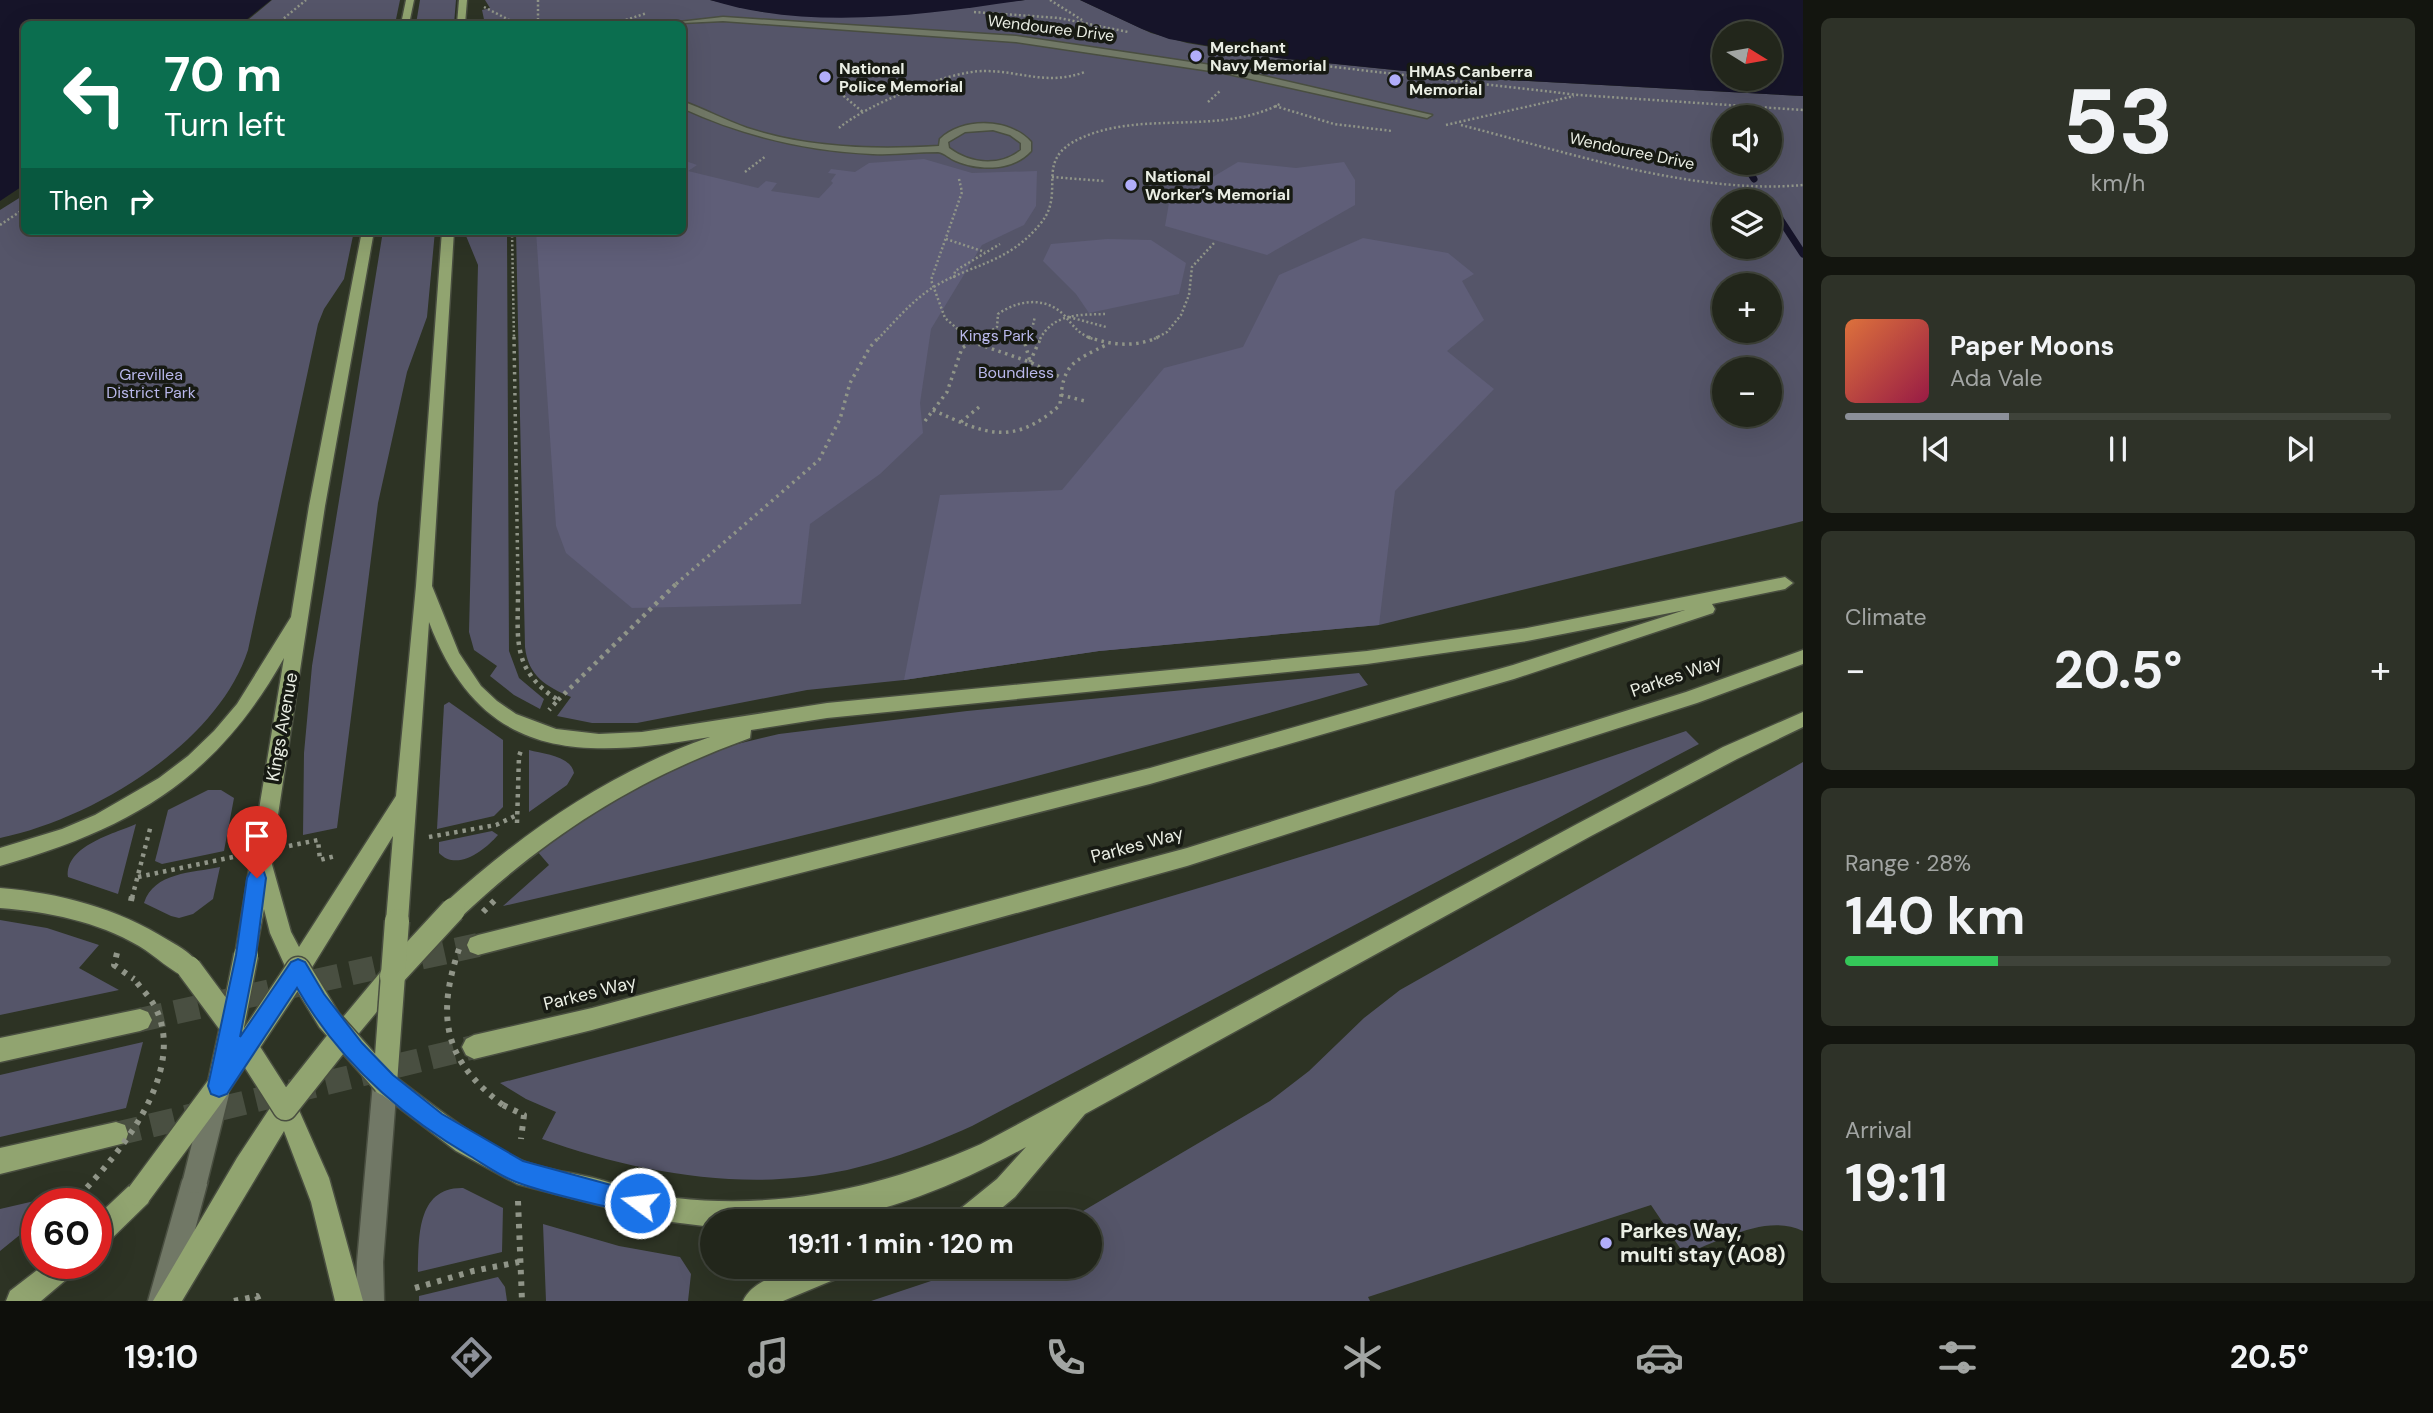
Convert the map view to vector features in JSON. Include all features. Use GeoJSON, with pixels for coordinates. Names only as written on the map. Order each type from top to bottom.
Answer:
{"type":"FeatureCollection","features":[{"type":"Feature","properties":{"kind":"main road"},"geometry":{"type":"LineString","coordinates":[[406,21],[410,0]]}},
{"type":"Feature","properties":{"kind":"main road"},"geometry":{"type":"LineString","coordinates":[[461,21],[463,0]]}},
{"type":"Feature","properties":{"kind":"main road","name":"Kings Avenue"},"geometry":{"type":"LineString","coordinates":[[219,1086],[246,955],[303,610],[317,506],[367,235]]}},
{"type":"Feature","properties":{"kind":"main road"},"geometry":{"type":"LineString","coordinates":[[385,1083],[424,586],[448,235]]}},
{"type":"Feature","properties":{"kind":"main road"},"geometry":{"type":"LineString","coordinates":[[471,942],[1150,776],[1514,672],[1803,577]]}},
{"type":"Feature","properties":{"kind":"main road"},"geometry":{"type":"LineString","coordinates":[[424,586],[448,650],[476,695],[496,711],[534,730],[569,740],[613,743],[667,737],[800,714],[1421,651],[1552,631],[1785,583]]}},
{"type":"Feature","properties":{"kind":"main road"},"geometry":{"type":"LineString","coordinates":[[0,857],[43,845],[104,818],[164,783],[195,760],[243,709],[303,610]]}},
{"type":"Feature","properties":{"kind":"main road","name":"Parkes Way"},"geometry":{"type":"LineString","coordinates":[[474,1047],[592,1019],[1187,857],[1691,698],[1803,657]]}},
{"type":"Feature","properties":{"kind":"main road"},"geometry":{"type":"LineString","coordinates":[[167,1301],[246,1167],[285,1108],[392,976],[453,910],[518,851],[617,785],[702,746],[800,714]]}},
{"type":"Feature","properties":{"kind":"main road"},"geometry":{"type":"LineString","coordinates":[[261,852],[271,901],[287,946],[316,1001],[342,1036],[385,1083],[434,1122],[519,1172],[674,1210],[775,1214],[830,1208],[910,1188],[990,1153],[1620,811],[1730,753],[1803,719]]}},
{"type":"Feature","properties":{"kind":"main road"},"geometry":{"type":"LineString","coordinates":[[112,1220],[138,1194],[219,1086],[318,939],[406,797]]}},
{"type":"Feature","properties":{"kind":"main road"},"geometry":{"type":"LineString","coordinates":[[0,898],[91,913],[124,926],[168,951],[189,968],[246,1047],[285,1108],[308,1153],[321,1190],[349,1301]]}},
{"type":"Feature","properties":{"kind":"main road"},"geometry":{"type":"LineString","coordinates":[[0,1050],[140,1020]]}},
{"type":"Feature","properties":{"kind":"main road"},"geometry":{"type":"LineString","coordinates":[[980,1209],[1006,1188],[1084,1101]]}},
{"type":"Feature","properties":{"kind":"main road"},"geometry":{"type":"LineString","coordinates":[[0,1161],[116,1134]]}},
{"type":"Feature","properties":{"kind":"main road"},"geometry":{"type":"LineString","coordinates":[[20,1301],[47,1279]]}},
{"type":"Feature","properties":{"kind":"main road"},"geometry":{"type":"LineString","coordinates":[[757,1301],[777,1289],[803,1279]]}},
{"type":"Feature","properties":{"kind":"street","name":"Wendouree Drive"},"geometry":{"type":"LineString","coordinates":[[686,22],[723,19],[982,35],[1170,60],[1303,86],[1427,115]]}},
{"type":"Feature","properties":{"kind":"street"},"geometry":{"type":"LineString","coordinates":[[686,106],[746,131],[815,146],[877,153],[944,149],[959,159],[992,164],[1016,159],[1024,154],[1027,145],[1021,136],[1012,132],[981,127],[952,133],[943,141],[944,149]]}},
{"type":"Feature","properties":{"kind":"street"},"geometry":{"type":"LineString","coordinates":[[370,1301],[370,1262],[385,1083]]}},
{"type":"Feature","properties":{"kind":"street","name":"Kings Avenue"},"geometry":{"type":"LineString","coordinates":[[162,1301],[219,1086]]}},
{"type":"Feature","properties":{"kind":"path"},"geometry":{"type":"LineString","coordinates":[[281,21],[306,0]]}},
{"type":"Feature","properties":{"kind":"path"},"geometry":{"type":"LineString","coordinates":[[538,0],[538,21]]}},
{"type":"Feature","properties":{"kind":"path"},"geometry":{"type":"LineString","coordinates":[[481,2],[487,9],[511,21]]}},
{"type":"Feature","properties":{"kind":"path"},"geometry":{"type":"LineString","coordinates":[[842,125],[917,87],[963,73],[989,71],[1051,81],[1070,78],[1091,69]]}},
{"type":"Feature","properties":{"kind":"path"},"geometry":{"type":"LineString","coordinates":[[546,714],[630,627],[717,546],[819,460],[841,419],[850,383],[870,347],[900,316],[932,288],[1007,255],[1042,222],[1053,200],[1051,168],[1060,151],[1068,144],[1093,132],[1125,126],[1188,124],[1238,117],[1276,107],[1303,86]]}},
{"type":"Feature","properties":{"kind":"path"},"geometry":{"type":"LineString","coordinates":[[840,93],[864,113]]}},
{"type":"Feature","properties":{"kind":"path","name":"Wendouree Drive"},"geometry":{"type":"LineString","coordinates":[[1580,95],[1457,124],[1658,175],[1772,188],[1803,185]]}},
{"type":"Feature","properties":{"kind":"path"},"geometry":{"type":"LineString","coordinates":[[745,172],[767,156]]}},
{"type":"Feature","properties":{"kind":"path"},"geometry":{"type":"LineString","coordinates":[[957,174],[962,192],[931,280],[945,318],[972,342],[1030,362],[1062,377]]}},
{"type":"Feature","properties":{"kind":"path"},"geometry":{"type":"LineString","coordinates":[[1052,177],[1104,181]]}},
{"type":"Feature","properties":{"kind":"path"},"geometry":{"type":"LineString","coordinates":[[0,225],[21,211]]}},
{"type":"Feature","properties":{"kind":"path"},"geometry":{"type":"LineString","coordinates":[[512,235],[519,652],[521,663],[531,681],[558,700]]}},
{"type":"Feature","properties":{"kind":"path"},"geometry":{"type":"LineString","coordinates":[[946,239],[985,252]]}},
{"type":"Feature","properties":{"kind":"path"},"geometry":{"type":"LineString","coordinates":[[925,421],[947,392],[962,348],[997,327],[998,314],[1010,304],[1033,301],[1052,306],[1065,316],[1076,331],[1108,344],[1137,343],[1158,338],[1174,327],[1186,305],[1190,271],[1198,256],[1214,243]]}},
{"type":"Feature","properties":{"kind":"path"},"geometry":{"type":"LineString","coordinates":[[954,278],[955,271],[1000,244]]}},
{"type":"Feature","properties":{"kind":"path"},"geometry":{"type":"LineString","coordinates":[[1030,362],[1043,330],[1065,316],[1105,314]]}},
{"type":"Feature","properties":{"kind":"path"},"geometry":{"type":"LineString","coordinates":[[1030,362],[1022,339],[1033,325],[1035,316]]}},
{"type":"Feature","properties":{"kind":"path"},"geometry":{"type":"LineString","coordinates":[[1065,316],[1106,327]]}},
{"type":"Feature","properties":{"kind":"path"},"geometry":{"type":"LineString","coordinates":[[933,410],[1000,436],[1045,421],[1060,405],[1062,377],[1076,360],[1108,344]]}},
{"type":"Feature","properties":{"kind":"path"},"geometry":{"type":"LineString","coordinates":[[1061,395],[1085,401]]}},
{"type":"Feature","properties":{"kind":"path"},"geometry":{"type":"LineString","coordinates":[[961,423],[979,407]]}},
{"type":"Feature","properties":{"kind":"path"},"geometry":{"type":"LineString","coordinates":[[517,824],[519,756],[523,746]]}},
{"type":"Feature","properties":{"kind":"path"},"geometry":{"type":"LineString","coordinates":[[86,1188],[119,1153],[143,1114],[156,1082],[162,1050],[160,1018],[151,996],[135,979],[114,965],[151,818]]}},
{"type":"Feature","properties":{"kind":"path"},"geometry":{"type":"LineString","coordinates":[[138,877],[318,840],[320,860]]}},
{"type":"Feature","properties":{"kind":"path"},"geometry":{"type":"LineString","coordinates":[[478,919],[495,900]]}},
{"type":"Feature","properties":{"kind":"path"},"geometry":{"type":"LineString","coordinates":[[471,942],[453,963],[446,992],[448,1034],[466,1073],[503,1105],[524,1115],[521,1131]]}},
{"type":"Feature","properties":{"kind":"path"},"geometry":{"type":"LineString","coordinates":[[518,1210],[522,1301]]}},
{"type":"Feature","properties":{"kind":"path"},"geometry":{"type":"LineString","coordinates":[[415,1288],[473,1271],[519,1262]]}},
{"type":"Feature","properties":{"kind":"path"},"geometry":{"type":"LineString","coordinates":[[234,1301],[257,1296],[259,1301]]}},
{"type":"Feature","properties":{"kind":"green space"},"geometry":{"type":"Polygon","coordinates":[[[272,0],[400,0],[396,21],[247,21],[272,0]]]}},
{"type":"Feature","properties":{"kind":"green space"},"geometry":{"type":"Polygon","coordinates":[[[420,0],[456,0],[454,21],[416,21],[420,0]]]}},
{"type":"Feature","properties":{"kind":"green space","name":"Kings Park"},"geometry":{"type":"Polygon","coordinates":[[[485,0],[710,0],[763,12],[865,16],[1025,0],[1080,0],[1151,33],[1187,43],[1277,58],[1473,78],[1803,96],[1803,521],[1379,625],[1099,651],[904,680],[807,690],[637,723],[592,723],[557,716],[571,697],[540,679],[530,666],[525,647],[516,235],[686,235],[686,21],[484,21],[482,10],[490,8],[485,0]]]}},
{"type":"Feature","properties":{"kind":"green space","name":"Grevillea District Park"},"geometry":{"type":"Polygon","coordinates":[[[21,197],[21,235],[353,235],[344,279],[324,309],[318,324],[248,650],[233,684],[210,716],[181,746],[147,772],[111,795],[73,814],[0,838],[0,210],[21,197]]]}},
{"type":"Feature","properties":{"kind":"green space"},"geometry":{"type":"Polygon","coordinates":[[[382,235],[435,235],[427,317],[407,372],[378,503],[337,828],[303,835],[304,753],[312,666],[382,235]]]}},
{"type":"Feature","properties":{"kind":"green space"},"geometry":{"type":"Polygon","coordinates":[[[466,235],[507,235],[509,651],[519,678],[544,699],[540,709],[514,695],[490,676],[497,666],[474,650],[469,632],[478,265],[466,235]]]}},
{"type":"Feature","properties":{"kind":"green space"},"geometry":{"type":"Polygon","coordinates":[[[1359,673],[1368,685],[1153,745],[829,829],[503,906],[549,865],[537,851],[604,805],[645,782],[729,746],[779,734],[967,711],[1359,673]]]}},
{"type":"Feature","properties":{"kind":"green space"},"geometry":{"type":"Polygon","coordinates":[[[449,702],[503,740],[503,807],[494,816],[437,829],[444,705],[449,702]]]}},
{"type":"Feature","properties":{"kind":"green space"},"geometry":{"type":"Polygon","coordinates":[[[1686,731],[1699,744],[972,1126],[869,1165],[804,1177],[738,1179],[671,1173],[605,1159],[542,1139],[556,1112],[526,1099],[500,1083],[799,1003],[1245,874],[1539,781],[1686,731]]]}},
{"type":"Feature","properties":{"kind":"green space"},"geometry":{"type":"Polygon","coordinates":[[[529,750],[562,759],[572,767],[574,773],[567,785],[529,812],[529,750]]]}},
{"type":"Feature","properties":{"kind":"green space"},"geometry":{"type":"Polygon","coordinates":[[[1803,762],[1803,1231],[1789,1226],[1758,1227],[1684,1254],[1651,1205],[1368,1297],[1370,1301],[871,1301],[937,1279],[1102,1279],[1102,1209],[1086,1209],[1270,1101],[1309,1071],[1364,1018],[1400,990],[1803,762]]]}},
{"type":"Feature","properties":{"kind":"green space"},"geometry":{"type":"Polygon","coordinates":[[[208,790],[221,790],[234,798],[224,851],[162,864],[155,861],[168,810],[208,790]]]}},
{"type":"Feature","properties":{"kind":"green space"},"geometry":{"type":"Polygon","coordinates":[[[136,824],[118,894],[68,877],[69,866],[82,849],[136,824]]]}},
{"type":"Feature","properties":{"kind":"green space"},"geometry":{"type":"Polygon","coordinates":[[[492,831],[498,835],[470,857],[454,860],[439,853],[439,842],[492,831]]]}},
{"type":"Feature","properties":{"kind":"green space"},"geometry":{"type":"Polygon","coordinates":[[[220,867],[213,899],[193,914],[179,918],[144,903],[156,885],[165,880],[220,867]]]}},
{"type":"Feature","properties":{"kind":"green space"},"geometry":{"type":"Polygon","coordinates":[[[0,920],[47,928],[99,945],[79,968],[119,990],[0,1015],[0,920]]]}},
{"type":"Feature","properties":{"kind":"green space"},"geometry":{"type":"Polygon","coordinates":[[[143,1042],[126,1108],[0,1137],[0,1075],[143,1042]]]}},
{"type":"Feature","properties":{"kind":"green space"},"geometry":{"type":"Polygon","coordinates":[[[463,1188],[503,1208],[502,1252],[418,1272],[420,1231],[428,1205],[436,1196],[448,1190],[463,1188]]]}},
{"type":"Feature","properties":{"kind":"green space"},"geometry":{"type":"Polygon","coordinates":[[[21,1204],[21,1234],[0,1251],[0,1209],[21,1204]]]}},
{"type":"Feature","properties":{"kind":"green space"},"geometry":{"type":"Polygon","coordinates":[[[543,1224],[619,1246],[680,1257],[691,1274],[688,1301],[546,1301],[543,1224]]]}},
{"type":"Feature","properties":{"kind":"green space"},"geometry":{"type":"Polygon","coordinates":[[[498,1277],[505,1287],[507,1301],[419,1301],[419,1296],[498,1277]]]}},
{"type":"Feature","properties":{"kind":"shaded area"},"geometry":{"type":"Polygon","coordinates":[[[0,0],[271,0],[245,21],[21,21],[21,187],[0,201],[0,0]]]}},
{"type":"Feature","properties":{"kind":"shaded area"},"geometry":{"type":"Polygon","coordinates":[[[710,0],[1025,0],[907,15],[827,18],[748,10],[710,0]]]}},
{"type":"Feature","properties":{"kind":"shaded area"},"geometry":{"type":"Polygon","coordinates":[[[1080,0],[1803,0],[1803,96],[1473,78],[1277,58],[1169,39],[1080,0]]]}},
{"type":"Feature","properties":{"kind":"shaded area"},"geometry":{"type":"Polygon","coordinates":[[[924,159],[972,173],[1037,171],[1036,206],[1024,225],[982,245],[931,329],[920,403],[923,433],[880,474],[810,524],[801,604],[632,608],[566,553],[556,526],[536,235],[686,235],[686,161],[697,165],[688,171],[758,188],[766,181],[777,183],[771,191],[819,198],[833,183],[831,181],[836,174],[828,173],[831,169],[855,172],[869,163],[924,159]]]}},
{"type":"Feature","properties":{"kind":"shaded area"},"geometry":{"type":"Polygon","coordinates":[[[1238,162],[1296,168],[1344,162],[1355,180],[1355,205],[1267,255],[1165,226],[1169,203],[1238,162]]]}},
{"type":"Feature","properties":{"kind":"shaded area"},"geometry":{"type":"Polygon","coordinates":[[[1363,238],[1448,253],[1474,274],[1462,281],[1484,320],[1447,351],[1494,389],[1395,491],[1379,625],[1099,651],[904,680],[940,495],[1062,490],[1164,368],[1243,347],[1279,275],[1363,238]]]}},
{"type":"Feature","properties":{"kind":"shaded area"},"geometry":{"type":"Polygon","coordinates":[[[1107,239],[1151,240],[1186,263],[1179,294],[1089,313],[1076,294],[1043,261],[1051,244],[1107,239]]]}},
{"type":"Feature","properties":{"kind":"waterway"},"geometry":{"type":"LineString","coordinates":[[1752,175],[1754,179]]}},
{"type":"Feature","properties":{"kind":"waterway"},"geometry":{"type":"LineString","coordinates":[[1782,222],[1803,254]]}},
{"type":"Feature","properties":{"kind":"tunnel"},"geometry":{"type":"LineString","coordinates":[[140,1020],[478,945]]}},
{"type":"Feature","properties":{"kind":"tunnel"},"geometry":{"type":"LineString","coordinates":[[116,1134],[474,1047]]}},
{"type":"Feature","properties":{"kind":"place","name":"Merchant Navy Memorial"},"geometry":{"type":"Point","coordinates":[1196,56]}},
{"type":"Feature","properties":{"kind":"place","name":"National Police Memorial"},"geometry":{"type":"Point","coordinates":[825,77]}},
{"type":"Feature","properties":{"kind":"place","name":"HMAS Canberra Memorial"},"geometry":{"type":"Point","coordinates":[1395,80]}},
{"type":"Feature","properties":{"kind":"place","name":"National Worker’s Memorial"},"geometry":{"type":"Point","coordinates":[1131,185]}},
{"type":"Feature","properties":{"kind":"place","name":"Parkes Way, multi stay (A08)"},"geometry":{"type":"Point","coordinates":[1606,1243]}},
{"type":"Feature","properties":{"kind":"route"},"geometry":{"type":"LineString","coordinates":[[257,878],[246,955],[219,1086],[298,969],[316,1001],[354,1051],[385,1083],[434,1122],[519,1172],[640,1203]]}},
{"type":"Feature","properties":{"kind":"park label","name":"Boundless"},"geometry":{"type":"Point","coordinates":[1016,372]}}]}
